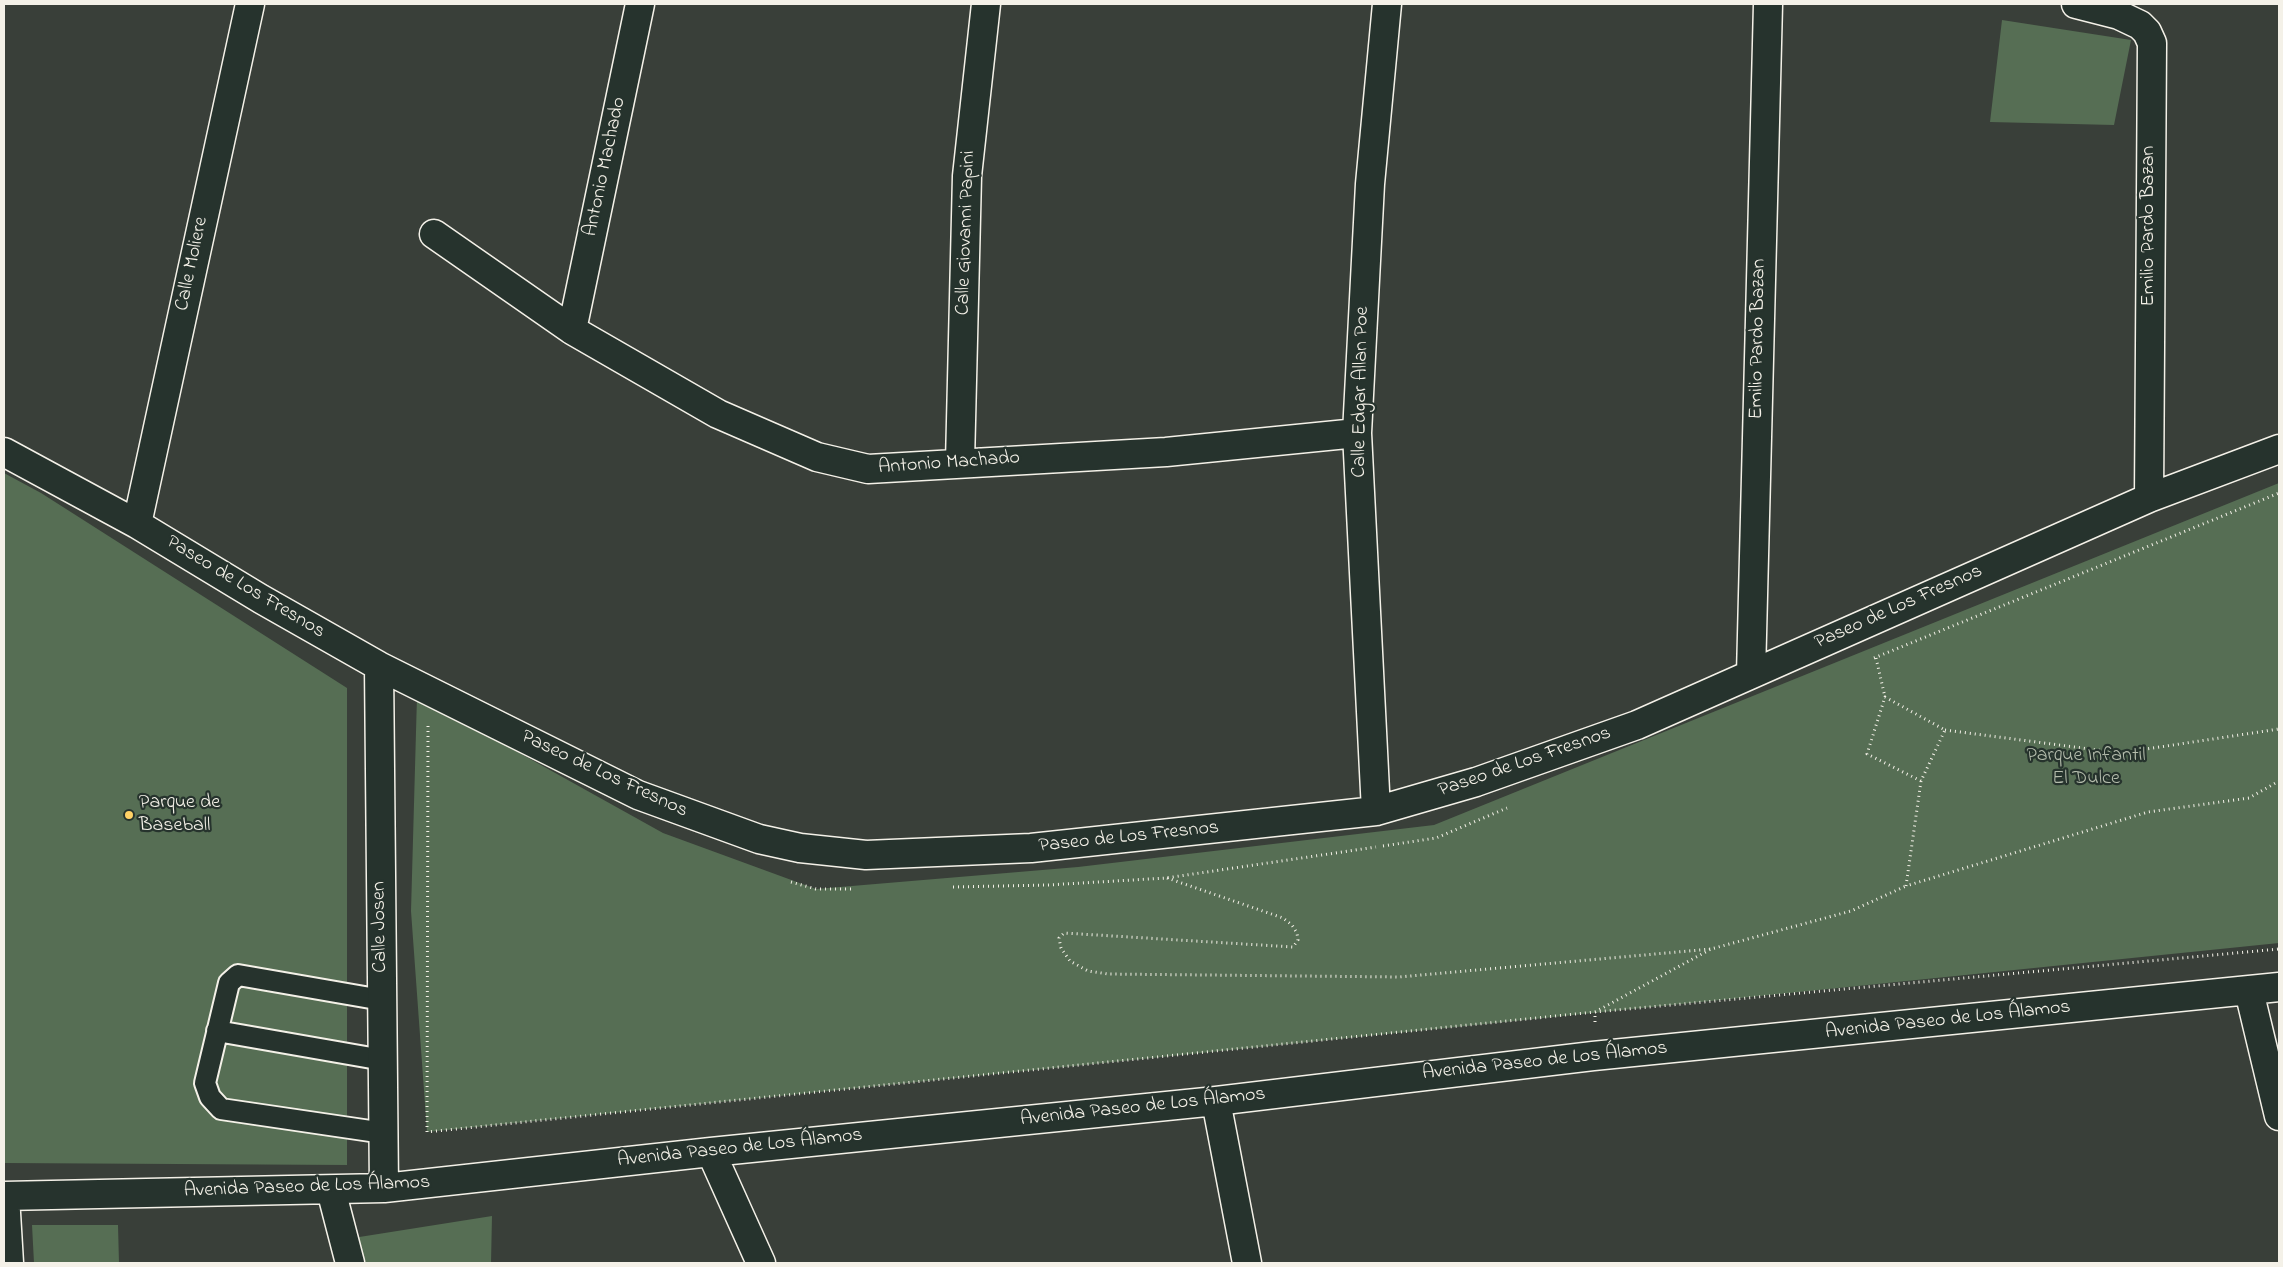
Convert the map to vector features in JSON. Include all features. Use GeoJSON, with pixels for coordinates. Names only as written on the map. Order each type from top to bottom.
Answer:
{"type":"FeatureCollection","features":[{"type":"Feature","properties":{"kind":"street","name":"Calle Moliere"},"geometry":{"type":"LineString","coordinates":[[137,524],[250,4]]}},
{"type":"Feature","properties":{"kind":"street","name":"Antonio Machado"},"geometry":{"type":"LineString","coordinates":[[572,330],[640,4]]}},
{"type":"Feature","properties":{"kind":"street","name":"Calle Giovanni Papini"},"geometry":{"type":"LineString","coordinates":[[960,462],[967,176],[986,4]]}},
{"type":"Feature","properties":{"kind":"street","name":"Calle Edgar Allan Poe"},"geometry":{"type":"LineString","coordinates":[[1376,811],[1357,433],[1370,184],[1387,4]]}},
{"type":"Feature","properties":{"kind":"street","name":"Emilio Pardo Bazan"},"geometry":{"type":"LineString","coordinates":[[1751,674],[1768,4]]}},
{"type":"Feature","properties":{"kind":"street","name":"Emilio Pardo Bazan"},"geometry":{"type":"LineString","coordinates":[[2076,4],[2119,15],[2140,25],[2147,32],[2152,43],[2149,498]]}},
{"type":"Feature","properties":{"kind":"street","name":"Antonio Machado"},"geometry":{"type":"LineString","coordinates":[[434,234],[572,330],[718,414],[817,456],[868,469],[918,467],[960,462],[1166,452],[1357,433]]}},
{"type":"Feature","properties":{"kind":"street","name":"Paseo de Los Fresnos"},"geometry":{"type":"LineString","coordinates":[[4,452],[137,524],[261,599],[378,666],[638,795],[759,839],[800,848],[866,855],[1031,848],[1376,811],[1476,782],[1637,724],[2149,498],[2279,449]]}},
{"type":"Feature","properties":{"kind":"street","name":"Calle Josen"},"geometry":{"type":"LineString","coordinates":[[378,666],[384,1188]]}},
{"type":"Feature","properties":{"kind":"street","name":"Avenida Paseo de Los Álamos"},"geometry":{"type":"LineString","coordinates":[[4,1196],[384,1188],[711,1152],[1216,1101],[1592,1056],[2279,988]]}},
{"type":"Feature","properties":{"kind":"street"},"geometry":{"type":"LineString","coordinates":[[2249,991],[2279,1116]]}},
{"type":"Feature","properties":{"kind":"street"},"geometry":{"type":"LineString","coordinates":[[1216,1101],[1247,1263]]}},
{"type":"Feature","properties":{"kind":"street"},"geometry":{"type":"LineString","coordinates":[[711,1152],[762,1263]]}},
{"type":"Feature","properties":{"kind":"street"},"geometry":{"type":"LineString","coordinates":[[331,1190],[350,1263]]}},
{"type":"Feature","properties":{"kind":"street"},"geometry":{"type":"LineString","coordinates":[[4,1196],[9,1263]]}},
{"type":"Feature","properties":{"kind":"lane"},"geometry":{"type":"LineString","coordinates":[[382,1000],[238,975],[229,983],[204,1083],[210,1097],[221,1109],[384,1133]]}},
{"type":"Feature","properties":{"kind":"lane"},"geometry":{"type":"LineString","coordinates":[[217,1031],[383,1060]]}},
{"type":"Feature","properties":{"kind":"path"},"geometry":{"type":"LineString","coordinates":[[1876,658],[1885,697],[1868,754],[1921,781]]}},
{"type":"Feature","properties":{"kind":"path"},"geometry":{"type":"LineString","coordinates":[[1885,697],[1945,730],[2120,753],[2279,729]]}},
{"type":"Feature","properties":{"kind":"path"},"geometry":{"type":"LineString","coordinates":[[428,717],[427,1132],[1596,1012],[2279,950]]}},
{"type":"Feature","properties":{"kind":"path"},"geometry":{"type":"LineString","coordinates":[[1906,886],[1921,781],[1945,730]]}},
{"type":"Feature","properties":{"kind":"path"},"geometry":{"type":"LineString","coordinates":[[951,887],[1048,885],[1166,878],[1283,918],[1292,925],[1297,933],[1298,940],[1293,947],[1073,932],[1064,933],[1059,938],[1061,948],[1070,961],[1088,971],[1108,974],[1399,977],[1711,949],[1851,910],[1906,886],[2148,812],[2249,798],[2279,781]]}},
{"type":"Feature","properties":{"kind":"path"},"geometry":{"type":"LineString","coordinates":[[788,881],[816,890],[854,889]]}},
{"type":"Feature","properties":{"kind":"path"},"geometry":{"type":"LineString","coordinates":[[1596,1012],[1711,949]]}},
{"type":"Feature","properties":{"kind":"path"},"geometry":{"type":"LineString","coordinates":[[1592,1056],[1596,1012]]}},
{"type":"Feature","properties":{"kind":"green space"},"geometry":{"type":"Polygon","coordinates":[[[2002,20],[2131,40],[2114,125],[1990,122],[2002,20]]]}},
{"type":"Feature","properties":{"kind":"green space"},"geometry":{"type":"Polygon","coordinates":[[[4,473],[41,493],[347,688],[347,1165],[4,1163],[4,473]]]}},
{"type":"Feature","properties":{"kind":"green space","name":"Parque Infantil El Dulce"},"geometry":{"type":"Polygon","coordinates":[[[2279,483],[2279,943],[427,1132],[411,911],[417,696],[663,833],[816,889],[1078,867],[1434,825],[2279,483]]]}},
{"type":"Feature","properties":{"kind":"green space"},"geometry":{"type":"Polygon","coordinates":[[[492,1216],[491,1263],[362,1263],[353,1238],[492,1216]]]}},
{"type":"Feature","properties":{"kind":"green space"},"geometry":{"type":"Polygon","coordinates":[[[32,1225],[118,1225],[119,1263],[34,1263],[32,1225]]]}},
{"type":"Feature","properties":{"kind":"place","name":"Parque de Baseball"},"geometry":{"type":"Point","coordinates":[129,815]}}]}
